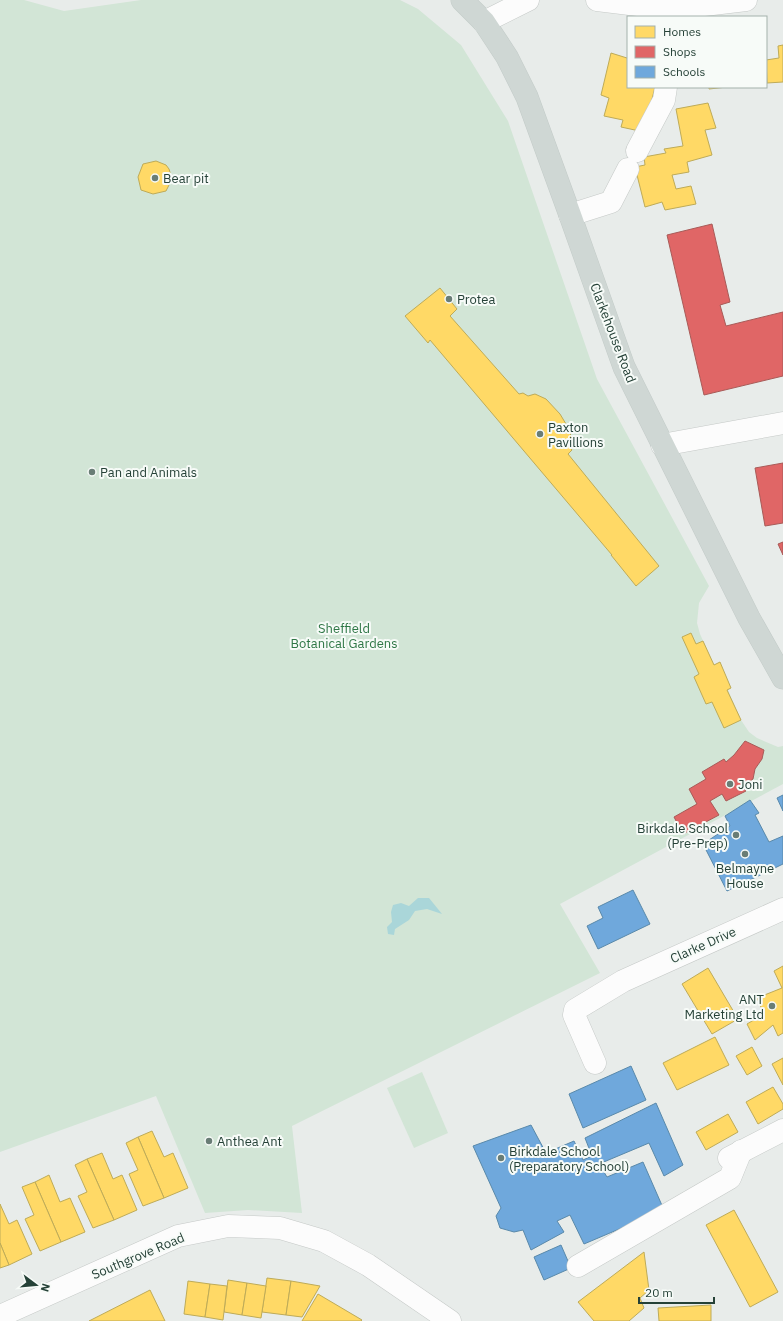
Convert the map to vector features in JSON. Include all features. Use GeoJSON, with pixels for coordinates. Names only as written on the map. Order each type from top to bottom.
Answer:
{"type":"FeatureCollection","features":[{"type":"Feature","properties":{"kind":"main road","name":"Clarkehouse Road"},"geometry":{"type":"LineString","coordinates":[[462,0],[484,22],[507,57],[527,97],[624,367],[749,618],[783,678]]}},
{"type":"Feature","properties":{"kind":"street"},"geometry":{"type":"LineString","coordinates":[[484,22],[528,0]]}},
{"type":"Feature","properties":{"kind":"street"},"geometry":{"type":"LineString","coordinates":[[597,0],[680,11],[704,3],[746,0]]}},
{"type":"Feature","properties":{"kind":"street"},"geometry":{"type":"LineString","coordinates":[[570,215],[611,202],[664,100],[666,88]]}},
{"type":"Feature","properties":{"kind":"street"},"geometry":{"type":"LineString","coordinates":[[662,444],[783,423]]}},
{"type":"Feature","properties":{"kind":"street","name":"Clarke Drive"},"geometry":{"type":"LineString","coordinates":[[595,1063],[574,1015],[575,1010],[624,981],[783,909]]}},
{"type":"Feature","properties":{"kind":"street"},"geometry":{"type":"LineString","coordinates":[[578,1266],[730,1178],[735,1155],[783,1130]]}},
{"type":"Feature","properties":{"kind":"street","name":"Southgrove Road"},"geometry":{"type":"LineString","coordinates":[[0,1316],[178,1236],[228,1226],[280,1228],[324,1241],[368,1265],[450,1321]]}},
{"type":"Feature","properties":{"kind":"green space","name":"Sheffield Botanical Gardens"},"geometry":{"type":"Polygon","coordinates":[[[0,0],[24,0],[64,11],[141,0],[400,0],[418,9],[461,45],[508,121],[597,379],[709,586],[699,603],[697,623],[700,634],[714,665],[720,662],[731,688],[728,690],[741,720],[749,732],[757,738],[778,747],[783,746],[783,784],[560,904],[600,973],[292,1126],[302,1213],[248,1210],[205,1213],[156,1096],[0,1152],[0,0]]]}},
{"type":"Feature","properties":{"kind":"green space"},"geometry":{"type":"Polygon","coordinates":[[[422,1072],[448,1133],[414,1148],[387,1088],[422,1072]]]}},
{"type":"Feature","properties":{"kind":"water"},"geometry":{"type":"Polygon","coordinates":[[[418,898],[429,898],[442,914],[427,909],[415,911],[409,920],[395,929],[394,935],[388,934],[387,927],[392,922],[391,912],[393,905],[401,903],[409,906],[418,898]]]}},
{"type":"Feature","properties":{"kind":"building: Homes"},"geometry":{"type":"Polygon","coordinates":[[[783,45],[783,82],[767,83],[767,60],[779,58],[778,46],[783,45]]]}},
{"type":"Feature","properties":{"kind":"building: Homes"},"geometry":{"type":"Polygon","coordinates":[[[611,53],[627,58],[627,88],[655,88],[644,132],[621,127],[623,120],[604,116],[609,98],[601,95],[611,53]]]}},
{"type":"Feature","properties":{"kind":"building: Homes"},"geometry":{"type":"Polygon","coordinates":[[[708,103],[716,128],[705,130],[712,155],[687,162],[689,172],[672,175],[676,189],[691,186],[696,204],[665,210],[662,202],[645,207],[635,167],[645,165],[644,157],[666,153],[664,149],[683,146],[676,109],[708,103]]]}},
{"type":"Feature","properties":{"kind":"building: Homes","name":"Bear pit"},"geometry":{"type":"Polygon","coordinates":[[[156,161],[166,165],[172,179],[166,191],[153,194],[141,190],[138,177],[143,164],[156,161]]]}},
{"type":"Feature","properties":{"kind":"building: Homes","name":"Paxton Pavillions"},"geometry":{"type":"Polygon","coordinates":[[[440,288],[457,309],[450,316],[519,394],[523,393],[528,396],[535,394],[546,399],[560,414],[569,429],[572,440],[568,445],[572,450],[568,454],[659,566],[636,586],[612,555],[430,340],[428,343],[405,316],[440,288]]]}},
{"type":"Feature","properties":{"kind":"building: Homes"},"geometry":{"type":"Polygon","coordinates":[[[691,633],[696,644],[703,641],[714,665],[720,662],[731,688],[727,690],[741,720],[724,728],[712,702],[706,704],[694,677],[699,674],[682,637],[691,633]]]}},
{"type":"Feature","properties":{"kind":"building: Homes","name":"ANT Marketing Ltd"},"geometry":{"type":"Polygon","coordinates":[[[783,966],[783,1033],[778,1036],[773,1025],[755,1040],[747,1024],[764,1014],[757,998],[782,988],[774,971],[783,966]]]}},
{"type":"Feature","properties":{"kind":"building: Homes"},"geometry":{"type":"Polygon","coordinates":[[[708,968],[738,1019],[712,1034],[682,984],[708,968]]]}},
{"type":"Feature","properties":{"kind":"building: Homes"},"geometry":{"type":"Polygon","coordinates":[[[715,1037],[729,1065],[677,1090],[663,1063],[715,1037]]]}},
{"type":"Feature","properties":{"kind":"building: Homes"},"geometry":{"type":"Polygon","coordinates":[[[752,1047],[762,1066],[747,1075],[736,1056],[752,1047]]]}},
{"type":"Feature","properties":{"kind":"building: Homes"},"geometry":{"type":"Polygon","coordinates":[[[783,1058],[783,1085],[772,1064],[783,1058]]]}},
{"type":"Feature","properties":{"kind":"building: Homes"},"geometry":{"type":"Polygon","coordinates":[[[773,1087],[783,1104],[783,1109],[758,1124],[746,1102],[773,1087]]]}},
{"type":"Feature","properties":{"kind":"building: Homes"},"geometry":{"type":"Polygon","coordinates":[[[728,1114],[738,1132],[706,1150],[696,1132],[728,1114]]]}},
{"type":"Feature","properties":{"kind":"building: Homes"},"geometry":{"type":"Polygon","coordinates":[[[152,1131],[164,1157],[173,1153],[188,1188],[164,1198],[138,1137],[152,1131]]]}},
{"type":"Feature","properties":{"kind":"building: Homes"},"geometry":{"type":"Polygon","coordinates":[[[138,1137],[164,1198],[143,1206],[129,1174],[138,1170],[126,1143],[138,1137]]]}},
{"type":"Feature","properties":{"kind":"building: Homes"},"geometry":{"type":"Polygon","coordinates":[[[102,1153],[113,1179],[122,1175],[137,1210],[114,1220],[87,1159],[102,1153]]]}},
{"type":"Feature","properties":{"kind":"building: Homes"},"geometry":{"type":"Polygon","coordinates":[[[87,1159],[114,1220],[93,1228],[78,1196],[87,1192],[75,1165],[87,1159]]]}},
{"type":"Feature","properties":{"kind":"building: Homes"},"geometry":{"type":"Polygon","coordinates":[[[49,1175],[60,1202],[70,1198],[85,1232],[61,1242],[35,1182],[49,1175]]]}},
{"type":"Feature","properties":{"kind":"building: Homes"},"geometry":{"type":"Polygon","coordinates":[[[35,1182],[61,1242],[40,1251],[25,1219],[34,1215],[22,1187],[35,1182]]]}},
{"type":"Feature","properties":{"kind":"building: Homes"},"geometry":{"type":"Polygon","coordinates":[[[0,1204],[9,1224],[17,1220],[32,1254],[9,1265],[0,1243],[0,1204]]]}},
{"type":"Feature","properties":{"kind":"building: Homes"},"geometry":{"type":"Polygon","coordinates":[[[734,1210],[778,1292],[750,1307],[706,1225],[734,1210]]]}},
{"type":"Feature","properties":{"kind":"building: Homes"},"geometry":{"type":"Polygon","coordinates":[[[0,1243],[9,1265],[0,1268],[0,1243]]]}},
{"type":"Feature","properties":{"kind":"building: Homes"},"geometry":{"type":"Polygon","coordinates":[[[644,1252],[649,1290],[640,1298],[644,1308],[629,1321],[594,1321],[578,1302],[644,1252]]]}},
{"type":"Feature","properties":{"kind":"building: Homes"},"geometry":{"type":"Polygon","coordinates":[[[267,1278],[291,1281],[286,1315],[262,1312],[267,1278]]]}},
{"type":"Feature","properties":{"kind":"building: Homes"},"geometry":{"type":"Polygon","coordinates":[[[228,1280],[247,1283],[242,1315],[224,1312],[228,1280]]]}},
{"type":"Feature","properties":{"kind":"building: Homes"},"geometry":{"type":"Polygon","coordinates":[[[188,1281],[210,1284],[205,1317],[184,1314],[188,1281]]]}},
{"type":"Feature","properties":{"kind":"building: Homes"},"geometry":{"type":"Polygon","coordinates":[[[291,1281],[320,1286],[302,1317],[286,1315],[291,1281]]]}},
{"type":"Feature","properties":{"kind":"building: Homes"},"geometry":{"type":"Polygon","coordinates":[[[247,1283],[266,1286],[261,1318],[242,1315],[247,1283]]]}},
{"type":"Feature","properties":{"kind":"building: Homes"},"geometry":{"type":"Polygon","coordinates":[[[210,1284],[227,1286],[223,1320],[205,1317],[210,1284]]]}},
{"type":"Feature","properties":{"kind":"building: Homes"},"geometry":{"type":"Polygon","coordinates":[[[150,1290],[165,1321],[89,1321],[150,1290]]]}},
{"type":"Feature","properties":{"kind":"building: Homes"},"geometry":{"type":"Polygon","coordinates":[[[318,1294],[362,1320],[302,1321],[318,1294]]]}},
{"type":"Feature","properties":{"kind":"building: Homes"},"geometry":{"type":"Polygon","coordinates":[[[711,1305],[711,1321],[659,1321],[658,1308],[711,1305]]]}},
{"type":"Feature","properties":{"kind":"building: Shops"},"geometry":{"type":"Polygon","coordinates":[[[712,224],[730,302],[720,305],[726,326],[783,312],[783,376],[704,395],[667,235],[712,224]]]}},
{"type":"Feature","properties":{"kind":"building: Shops"},"geometry":{"type":"Polygon","coordinates":[[[783,463],[783,523],[765,526],[755,468],[783,463]]]}},
{"type":"Feature","properties":{"kind":"building: Shops"},"geometry":{"type":"Polygon","coordinates":[[[783,542],[783,555],[778,544],[783,542]]]}},
{"type":"Feature","properties":{"kind":"building: Shops"},"geometry":{"type":"Polygon","coordinates":[[[745,741],[764,750],[762,759],[755,769],[753,779],[742,787],[746,791],[726,801],[722,794],[710,801],[719,815],[683,834],[674,817],[697,804],[689,789],[706,779],[702,772],[724,759],[726,762],[734,755],[745,741]]]}},
{"type":"Feature","properties":{"kind":"building: Schools"},"geometry":{"type":"Polygon","coordinates":[[[783,795],[783,811],[777,798],[783,795]]]}},
{"type":"Feature","properties":{"kind":"building: Schools","name":"Belmayne House"},"geometry":{"type":"Polygon","coordinates":[[[750,800],[759,813],[755,815],[769,842],[783,836],[783,864],[727,891],[703,844],[730,826],[725,816],[750,800]]]}},
{"type":"Feature","properties":{"kind":"building: Schools"},"geometry":{"type":"Polygon","coordinates":[[[633,890],[650,924],[598,949],[587,926],[603,918],[598,907],[633,890]]]}},
{"type":"Feature","properties":{"kind":"building: Schools"},"geometry":{"type":"Polygon","coordinates":[[[631,1066],[646,1100],[583,1128],[569,1094],[631,1066]]]}},
{"type":"Feature","properties":{"kind":"building: Schools"},"geometry":{"type":"Polygon","coordinates":[[[656,1103],[683,1165],[664,1176],[649,1143],[599,1164],[607,1177],[643,1162],[664,1210],[584,1244],[570,1215],[557,1221],[564,1232],[531,1250],[523,1230],[514,1232],[500,1228],[496,1216],[501,1208],[473,1146],[531,1125],[546,1153],[574,1141],[583,1160],[592,1156],[585,1138],[656,1103]]]}},
{"type":"Feature","properties":{"kind":"building: Schools"},"geometry":{"type":"Polygon","coordinates":[[[561,1245],[571,1268],[544,1280],[534,1257],[561,1245]]]}},
{"type":"Feature","properties":{"kind":"place","name":"Bear pit"},"geometry":{"type":"Point","coordinates":[155,178]}},
{"type":"Feature","properties":{"kind":"place","name":"Protea"},"geometry":{"type":"Point","coordinates":[449,299]}},
{"type":"Feature","properties":{"kind":"place","name":"Paxton Pavillions"},"geometry":{"type":"Point","coordinates":[540,434]}},
{"type":"Feature","properties":{"kind":"place","name":"Pan and Animals"},"geometry":{"type":"Point","coordinates":[92,472]}},
{"type":"Feature","properties":{"kind":"place","name":"Joni"},"geometry":{"type":"Point","coordinates":[730,784]}},
{"type":"Feature","properties":{"kind":"place","name":"Birkdale School (Pre-Prep)"},"geometry":{"type":"Point","coordinates":[736,835]}},
{"type":"Feature","properties":{"kind":"place","name":"Belmayne House"},"geometry":{"type":"Point","coordinates":[745,854]}},
{"type":"Feature","properties":{"kind":"place","name":"ANT Marketing Ltd"},"geometry":{"type":"Point","coordinates":[772,1006]}},
{"type":"Feature","properties":{"kind":"place","name":"Anthea Ant"},"geometry":{"type":"Point","coordinates":[209,1141]}},
{"type":"Feature","properties":{"kind":"place","name":"Birkdale School (Preparatory School)"},"geometry":{"type":"Point","coordinates":[501,1158]}}]}
